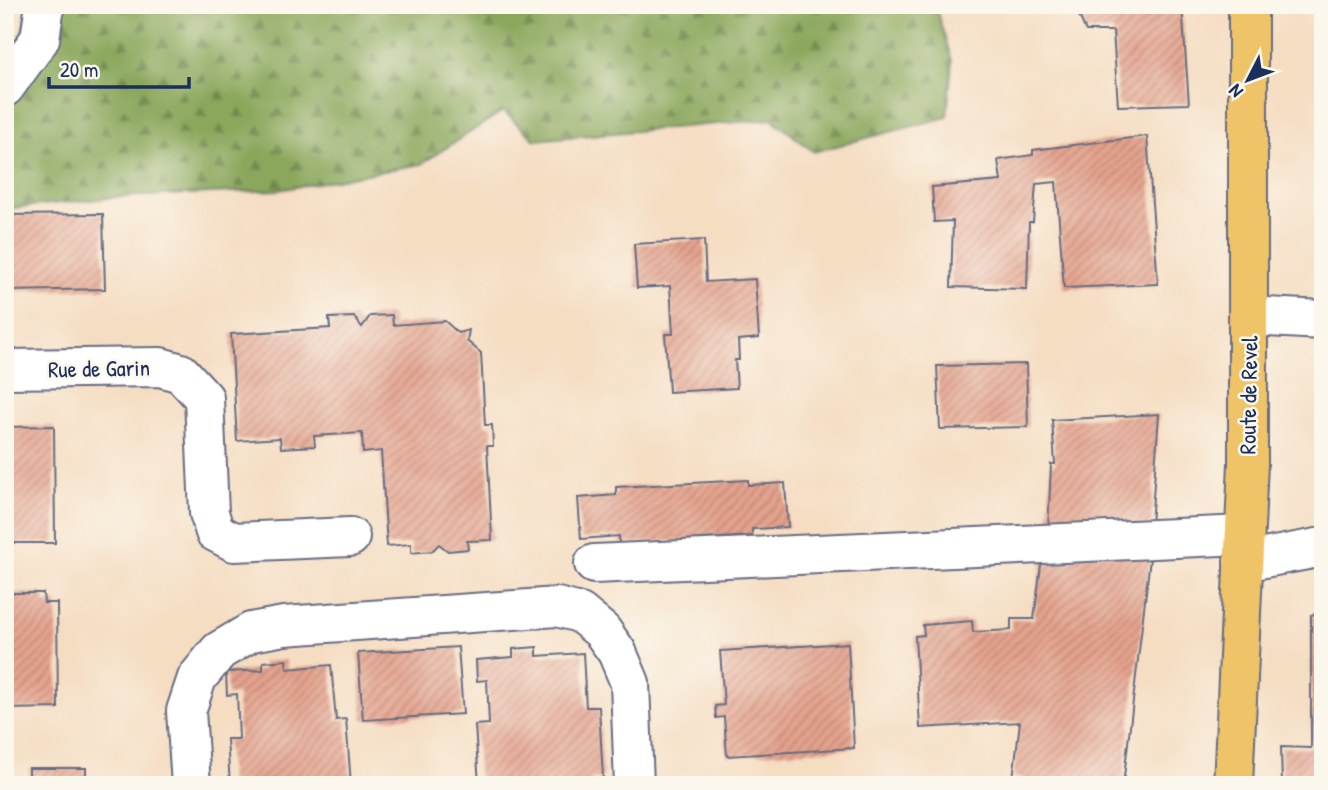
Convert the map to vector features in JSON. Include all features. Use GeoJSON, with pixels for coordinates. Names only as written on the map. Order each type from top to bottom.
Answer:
{"type":"FeatureCollection","features":[{"type":"Feature","properties":{"kind":"main road","name":"Route de Revel"},"geometry":{"type":"LineString","coordinates":[[1233,785],[1248,463],[1254,7]]}},
{"type":"Feature","properties":{"kind":"street"},"geometry":{"type":"LineString","coordinates":[[5,87],[40,39],[45,5]]}},
{"type":"Feature","properties":{"kind":"street"},"geometry":{"type":"LineString","coordinates":[[1249,316],[1323,320]]}},
{"type":"Feature","properties":{"kind":"street","name":"Rue de Garin"},"geometry":{"type":"LineString","coordinates":[[5,369],[160,367],[181,373],[204,398],[209,513],[215,532],[234,542],[350,537]]}},
{"type":"Feature","properties":{"kind":"street"},"geometry":{"type":"LineString","coordinates":[[594,564],[1323,547]]}},
{"type":"Feature","properties":{"kind":"street"},"geometry":{"type":"LineString","coordinates":[[191,785],[186,711],[197,678],[219,651],[251,632],[284,626],[557,607],[580,614],[602,631],[617,652],[630,683],[634,785]]}},
{"type":"Feature","properties":{"kind":"green space"},"geometry":{"type":"Polygon","coordinates":[[[28,5],[935,5],[952,61],[947,117],[814,152],[772,119],[535,140],[503,111],[421,164],[279,190],[117,197],[5,209],[5,77],[13,73],[28,5]]]}},
{"type":"Feature","properties":{"kind":"building"},"geometry":{"type":"Polygon","coordinates":[[[1074,5],[1182,5],[1189,104],[1118,106],[1113,31],[1086,31],[1074,5]]]}},
{"type":"Feature","properties":{"kind":"building"},"geometry":{"type":"Polygon","coordinates":[[[1147,136],[1158,284],[1064,288],[1056,182],[1036,184],[1033,222],[1029,222],[1027,289],[951,287],[953,221],[934,222],[932,187],[1001,181],[998,160],[1033,155],[1033,150],[1147,136]]]}},
{"type":"Feature","properties":{"kind":"building"},"geometry":{"type":"Polygon","coordinates":[[[103,214],[105,289],[7,291],[6,215],[103,214]]]}},
{"type":"Feature","properties":{"kind":"building"},"geometry":{"type":"Polygon","coordinates":[[[704,240],[706,282],[755,279],[759,338],[738,340],[739,360],[735,360],[737,388],[669,392],[665,334],[673,334],[670,286],[637,288],[634,244],[704,240]]]}},
{"type":"Feature","properties":{"kind":"building"},"geometry":{"type":"Polygon","coordinates":[[[392,315],[393,325],[445,321],[458,333],[469,330],[467,341],[481,353],[485,425],[492,425],[493,446],[487,446],[492,540],[467,541],[468,549],[448,551],[439,544],[432,551],[411,553],[411,544],[387,546],[381,451],[363,453],[362,433],[314,436],[315,446],[281,448],[280,438],[237,441],[231,334],[330,328],[329,318],[354,317],[362,327],[370,316],[392,315]]]}},
{"type":"Feature","properties":{"kind":"building"},"geometry":{"type":"Polygon","coordinates":[[[1026,364],[1028,427],[940,429],[937,366],[1026,364]]]}},
{"type":"Feature","properties":{"kind":"building"},"geometry":{"type":"Polygon","coordinates":[[[1159,414],[1151,525],[1048,531],[1051,464],[1055,464],[1052,420],[1159,414]]]}},
{"type":"Feature","properties":{"kind":"building"},"geometry":{"type":"Polygon","coordinates":[[[54,426],[55,543],[5,543],[5,427],[54,426]]]}},
{"type":"Feature","properties":{"kind":"building"},"geometry":{"type":"Polygon","coordinates":[[[748,480],[748,485],[785,483],[788,527],[752,529],[752,536],[619,544],[619,536],[581,539],[578,498],[616,495],[616,487],[748,480]]]}},
{"type":"Feature","properties":{"kind":"building"},"geometry":{"type":"Polygon","coordinates":[[[1151,550],[1123,785],[1022,785],[1021,777],[1013,778],[1020,722],[920,728],[915,636],[924,635],[923,625],[972,621],[973,632],[1011,630],[1011,619],[1034,619],[1042,557],[1151,550]]]}},
{"type":"Feature","properties":{"kind":"building"},"geometry":{"type":"Polygon","coordinates":[[[1317,590],[1323,590],[1323,785],[1282,785],[1281,747],[1311,748],[1311,615],[1318,613],[1317,590]]]}},
{"type":"Feature","properties":{"kind":"building"},"geometry":{"type":"Polygon","coordinates":[[[5,593],[43,593],[44,603],[57,603],[58,708],[5,709],[5,593]]]}},
{"type":"Feature","properties":{"kind":"building"},"geometry":{"type":"Polygon","coordinates":[[[848,643],[854,748],[727,756],[724,717],[716,718],[715,706],[724,705],[720,651],[848,643]]]}},
{"type":"Feature","properties":{"kind":"building"},"geometry":{"type":"Polygon","coordinates":[[[458,647],[463,714],[363,720],[358,653],[458,647]]]}},
{"type":"Feature","properties":{"kind":"building"},"geometry":{"type":"Polygon","coordinates":[[[537,647],[537,656],[583,653],[586,707],[599,707],[603,778],[591,779],[592,785],[479,785],[475,725],[489,724],[487,680],[477,681],[476,660],[513,657],[513,649],[537,647]]]}},
{"type":"Feature","properties":{"kind":"building"},"geometry":{"type":"Polygon","coordinates":[[[286,660],[287,669],[331,665],[336,720],[346,719],[351,785],[230,785],[227,739],[239,739],[237,694],[227,695],[226,672],[263,670],[263,662],[286,660]]]}},
{"type":"Feature","properties":{"kind":"building"},"geometry":{"type":"Polygon","coordinates":[[[29,768],[86,768],[86,785],[29,785],[29,768]]]}}]}
